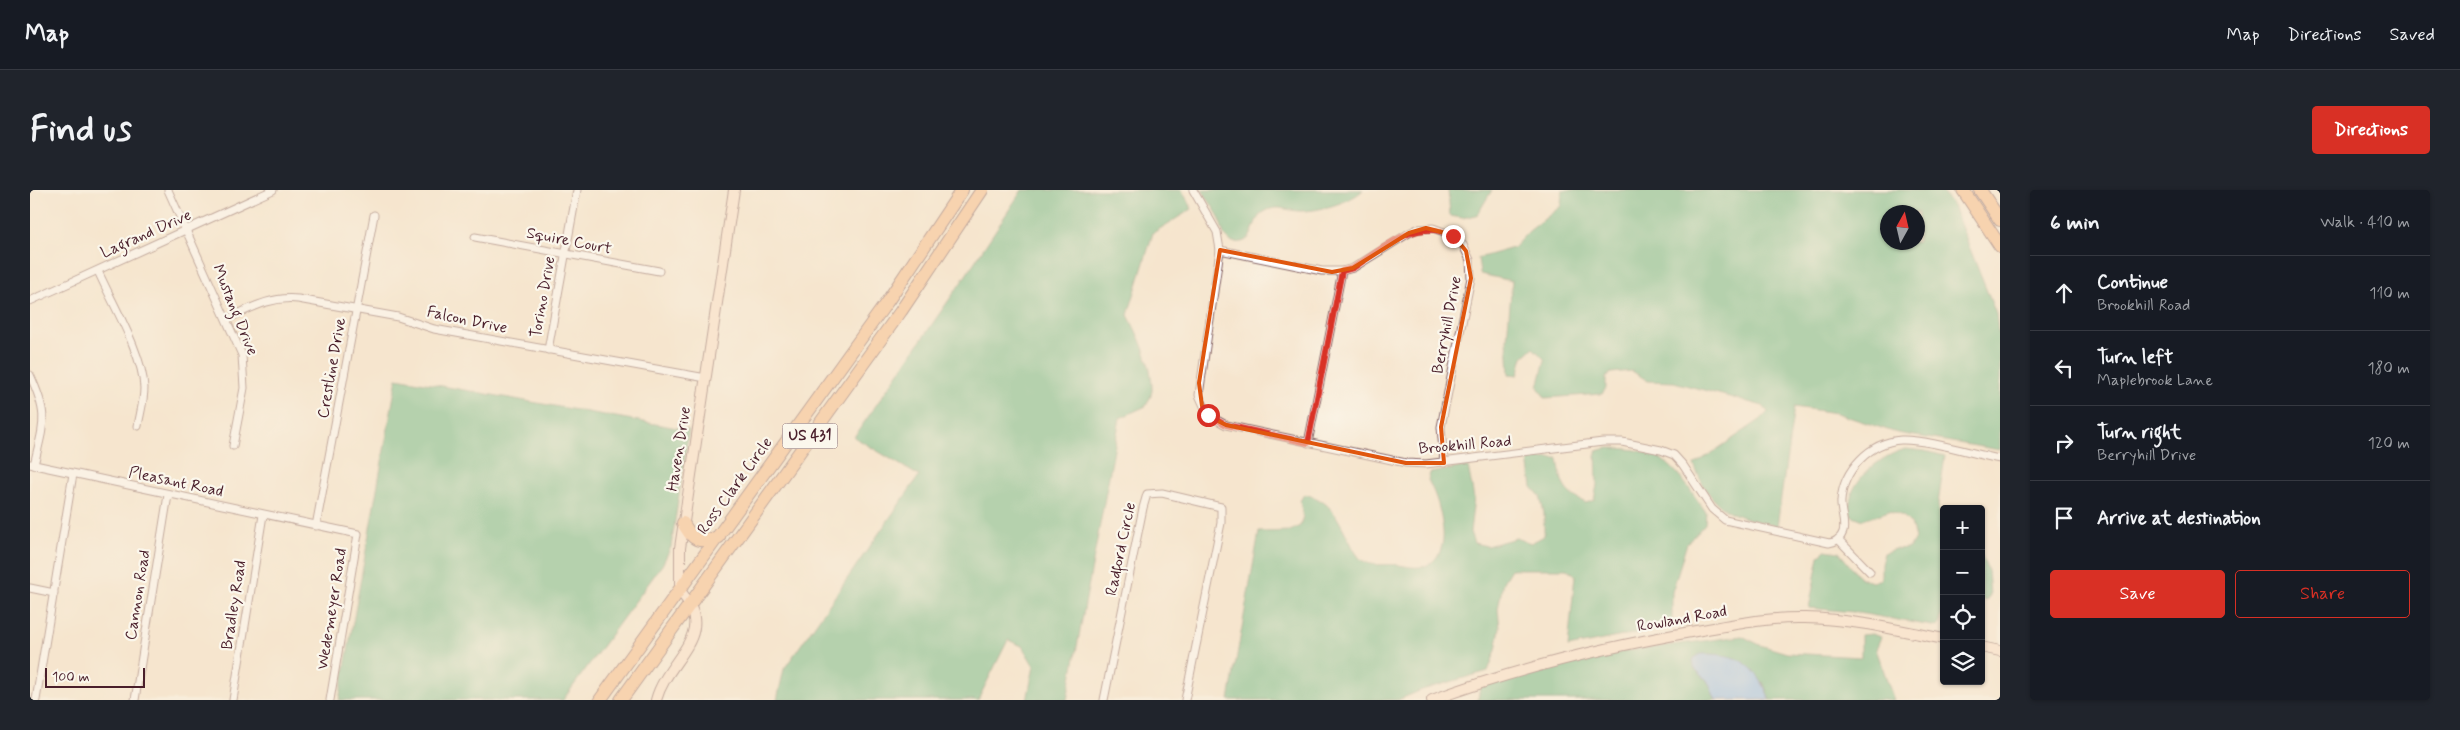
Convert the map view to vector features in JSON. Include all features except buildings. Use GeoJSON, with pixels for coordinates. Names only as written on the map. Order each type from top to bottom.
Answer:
{"type":"FeatureCollection","features":[{"type":"Feature","properties":{"kind":"highway","name":"Ross Clark Circle"},"geometry":{"type":"LineString","coordinates":[[600,700],[807,414],[962,190]]}},
{"type":"Feature","properties":{"kind":"highway","name":"Ross Clark Circle"},"geometry":{"type":"LineString","coordinates":[[621,700],[820,423],[982,190]]}},
{"type":"Feature","properties":{"kind":"highway"},"geometry":{"type":"LineString","coordinates":[[1963,190],[2000,246]]}},
{"type":"Feature","properties":{"kind":"highway"},"geometry":{"type":"LineString","coordinates":[[1980,190],[2000,220]]}},
{"type":"Feature","properties":{"kind":"highway"},"geometry":{"type":"LineString","coordinates":[[954,203],[968,212]]}},
{"type":"Feature","properties":{"kind":"highway"},"geometry":{"type":"LineString","coordinates":[[807,414],[820,423]]}},
{"type":"Feature","properties":{"kind":"highway"},"geometry":{"type":"LineString","coordinates":[[683,523],[690,535],[698,541],[719,537]]}},
{"type":"Feature","properties":{"kind":"street","name":"Mustang Drive"},"geometry":{"type":"LineString","coordinates":[[168,190],[242,355],[244,388],[233,446]]}},
{"type":"Feature","properties":{"kind":"street","name":"Lagrand Drive"},"geometry":{"type":"LineString","coordinates":[[30,302],[273,190]]}},
{"type":"Feature","properties":{"kind":"street","name":"Torino Drive"},"geometry":{"type":"LineString","coordinates":[[548,350],[577,190]]}},
{"type":"Feature","properties":{"kind":"street","name":"Haven Drive"},"geometry":{"type":"LineString","coordinates":[[680,591],[678,564],[683,523],[734,190]]}},
{"type":"Feature","properties":{"kind":"street","name":"Brookhill Road"},"geometry":{"type":"LineString","coordinates":[[1194,190],[1217,232],[1220,250],[1198,383],[1198,395],[1202,406],[1212,418],[1221,424],[1406,463],[1444,463],[1603,442],[1630,444],[1661,450],[1674,455],[1683,465],[1712,510],[1730,523],[1825,542],[1834,542],[1838,539]]}},
{"type":"Feature","properties":{"kind":"street","name":"Crestline Drive"},"geometry":{"type":"LineString","coordinates":[[316,526],[374,215]]}},
{"type":"Feature","properties":{"kind":"street","name":"Berryhill Drive"},"geometry":{"type":"LineString","coordinates":[[1220,250],[1322,271],[1342,271],[1353,268],[1409,233],[1426,228],[1440,230],[1453,236],[1466,251],[1472,267],[1442,427],[1444,463]]}},
{"type":"Feature","properties":{"kind":"street","name":"Squire Court"},"geometry":{"type":"LineString","coordinates":[[475,237],[659,271]]}},
{"type":"Feature","properties":{"kind":"street"},"geometry":{"type":"LineString","coordinates":[[98,270],[142,372],[144,389],[138,426]]}},
{"type":"Feature","properties":{"kind":"street"},"geometry":{"type":"LineString","coordinates":[[1308,443],[1342,271]]}},
{"type":"Feature","properties":{"kind":"street","name":"Falcon Drive"},"geometry":{"type":"LineString","coordinates":[[227,319],[270,299],[283,297],[398,317],[434,329],[706,378]]}},
{"type":"Feature","properties":{"kind":"street"},"geometry":{"type":"LineString","coordinates":[[30,375],[41,398],[44,412],[43,426],[32,465]]}},
{"type":"Feature","properties":{"kind":"street"},"geometry":{"type":"LineString","coordinates":[[1870,572],[1838,539],[1844,531],[1841,499],[1848,476],[1857,462],[1876,448],[1892,442],[1907,440],[2000,459]]}},
{"type":"Feature","properties":{"kind":"street","name":"Pleasant Road"},"geometry":{"type":"LineString","coordinates":[[32,465],[316,526]]}},
{"type":"Feature","properties":{"kind":"street"},"geometry":{"type":"LineString","coordinates":[[36,700],[73,474]]}},
{"type":"Feature","properties":{"kind":"street","name":"Radford Circle"},"geometry":{"type":"LineString","coordinates":[[1104,700],[1145,501],[1147,494],[1162,493],[1221,507],[1221,523],[1185,700]]}},
{"type":"Feature","properties":{"kind":"street","name":"Cannon Road"},"geometry":{"type":"LineString","coordinates":[[135,700],[168,495]]}},
{"type":"Feature","properties":{"kind":"street","name":"Bradley Road"},"geometry":{"type":"LineString","coordinates":[[233,700],[262,515]]}},
{"type":"Feature","properties":{"kind":"street","name":"Wedemeyer Road"},"geometry":{"type":"LineString","coordinates":[[316,526],[358,534],[330,700]]}},
{"type":"Feature","properties":{"kind":"street"},"geometry":{"type":"LineString","coordinates":[[30,588],[54,593]]}},
{"type":"Feature","properties":{"kind":"street"},"geometry":{"type":"LineString","coordinates":[[656,700],[662,684],[694,633],[696,619],[691,604],[680,591]]}},
{"type":"Feature","properties":{"kind":"street","name":"Rowland Road"},"geometry":{"type":"LineString","coordinates":[[1433,700],[1485,680],[1580,654],[1665,637],[1778,618],[1848,621],[1940,639]]}},
{"type":"Feature","properties":{"kind":"street"},"geometry":{"type":"LineString","coordinates":[[1985,648],[2000,651]]}},
{"type":"Feature","properties":{"kind":"highlighted area"},"geometry":{"type":"Polygon","coordinates":[[[1426,228],[1453,235],[1466,251],[1471,278],[1441,427],[1444,463],[1406,463],[1226,425],[1212,418],[1202,406],[1199,383],[1220,250],[1332,272],[1353,268],[1409,233],[1426,228]]]}},
{"type":"Feature","properties":{"kind":"green space"},"geometry":{"type":"Polygon","coordinates":[[[1022,190],[1182,190],[1192,209],[1153,233],[1128,315],[1148,362],[1152,391],[1146,406],[1120,418],[1067,700],[1027,700],[1034,666],[1022,646],[1008,640],[978,700],[777,700],[784,669],[919,476],[854,437],[962,281],[1022,190]]]}},
{"type":"Feature","properties":{"kind":"green space"},"geometry":{"type":"Polygon","coordinates":[[[1202,190],[1363,190],[1350,199],[1323,208],[1298,211],[1273,208],[1259,216],[1250,237],[1240,242],[1231,242],[1224,235],[1218,215],[1202,190]]]}},
{"type":"Feature","properties":{"kind":"green space"},"geometry":{"type":"Polygon","coordinates":[[[1448,190],[1492,190],[1477,215],[1462,218],[1450,216],[1448,190]]]}},
{"type":"Feature","properties":{"kind":"green space"},"geometry":{"type":"Polygon","coordinates":[[[1562,190],[1941,190],[1953,206],[1996,314],[2000,348],[2000,450],[1897,433],[1836,413],[1794,407],[1777,526],[1735,514],[1716,502],[1708,493],[1694,465],[1760,420],[1768,412],[1763,406],[1674,382],[1648,381],[1632,371],[1611,373],[1606,377],[1606,388],[1602,394],[1545,398],[1538,387],[1545,360],[1533,348],[1523,357],[1518,375],[1509,374],[1507,339],[1512,281],[1480,274],[1478,258],[1513,248],[1529,231],[1561,206],[1562,190]]]}},
{"type":"Feature","properties":{"kind":"green space"},"geometry":{"type":"Polygon","coordinates":[[[397,378],[689,430],[671,547],[662,565],[563,700],[339,700],[397,378]]]}},
{"type":"Feature","properties":{"kind":"green space"},"geometry":{"type":"Polygon","coordinates":[[[1608,448],[1644,452],[1667,464],[1685,483],[1706,512],[1705,524],[1687,543],[1672,592],[1672,626],[1568,647],[1575,575],[1567,569],[1511,569],[1503,582],[1498,609],[1500,628],[1496,650],[1488,671],[1422,690],[1398,700],[1229,700],[1259,532],[1290,531],[1300,526],[1303,516],[1300,501],[1304,494],[1313,496],[1326,504],[1336,516],[1360,558],[1366,562],[1375,565],[1420,567],[1428,565],[1435,559],[1440,552],[1443,540],[1440,511],[1428,480],[1430,473],[1468,466],[1474,498],[1470,532],[1474,543],[1487,546],[1516,538],[1531,543],[1544,536],[1544,513],[1540,496],[1532,487],[1528,459],[1558,458],[1564,486],[1572,495],[1586,503],[1594,500],[1597,485],[1596,451],[1608,448]]]}},
{"type":"Feature","properties":{"kind":"green space"},"geometry":{"type":"Polygon","coordinates":[[[1906,449],[1945,456],[1938,504],[1940,517],[1940,620],[1938,627],[1853,612],[1809,608],[1819,556],[1825,550],[1839,552],[1859,577],[1872,582],[1881,579],[1881,564],[1884,553],[1894,549],[1909,548],[1915,538],[1911,524],[1903,516],[1889,511],[1863,520],[1851,515],[1852,493],[1865,473],[1896,452],[1906,449]]]}},
{"type":"Feature","properties":{"kind":"green space"},"geometry":{"type":"Polygon","coordinates":[[[1985,564],[1988,571],[1990,595],[1986,601],[1985,564]]]}},
{"type":"Feature","properties":{"kind":"green space"},"geometry":{"type":"Polygon","coordinates":[[[1872,634],[1881,637],[1876,649],[1894,700],[1770,700],[1763,682],[1694,668],[1707,680],[1716,700],[1478,700],[1480,686],[1626,651],[1742,636],[1760,645],[1787,653],[1861,657],[1861,635],[1872,634]]]}},
{"type":"Feature","properties":{"kind":"water"},"geometry":{"type":"Polygon","coordinates":[[[1700,654],[1726,656],[1745,663],[1759,677],[1770,700],[1716,700],[1707,680],[1694,668],[1693,659],[1700,654]]]}},
{"type":"Feature","properties":{"kind":"route"},"geometry":{"type":"LineString","coordinates":[[1208,415],[1221,424],[1308,443],[1342,271],[1353,268],[1409,233],[1417,230],[1433,228],[1448,232],[1453,236]]}}]}
